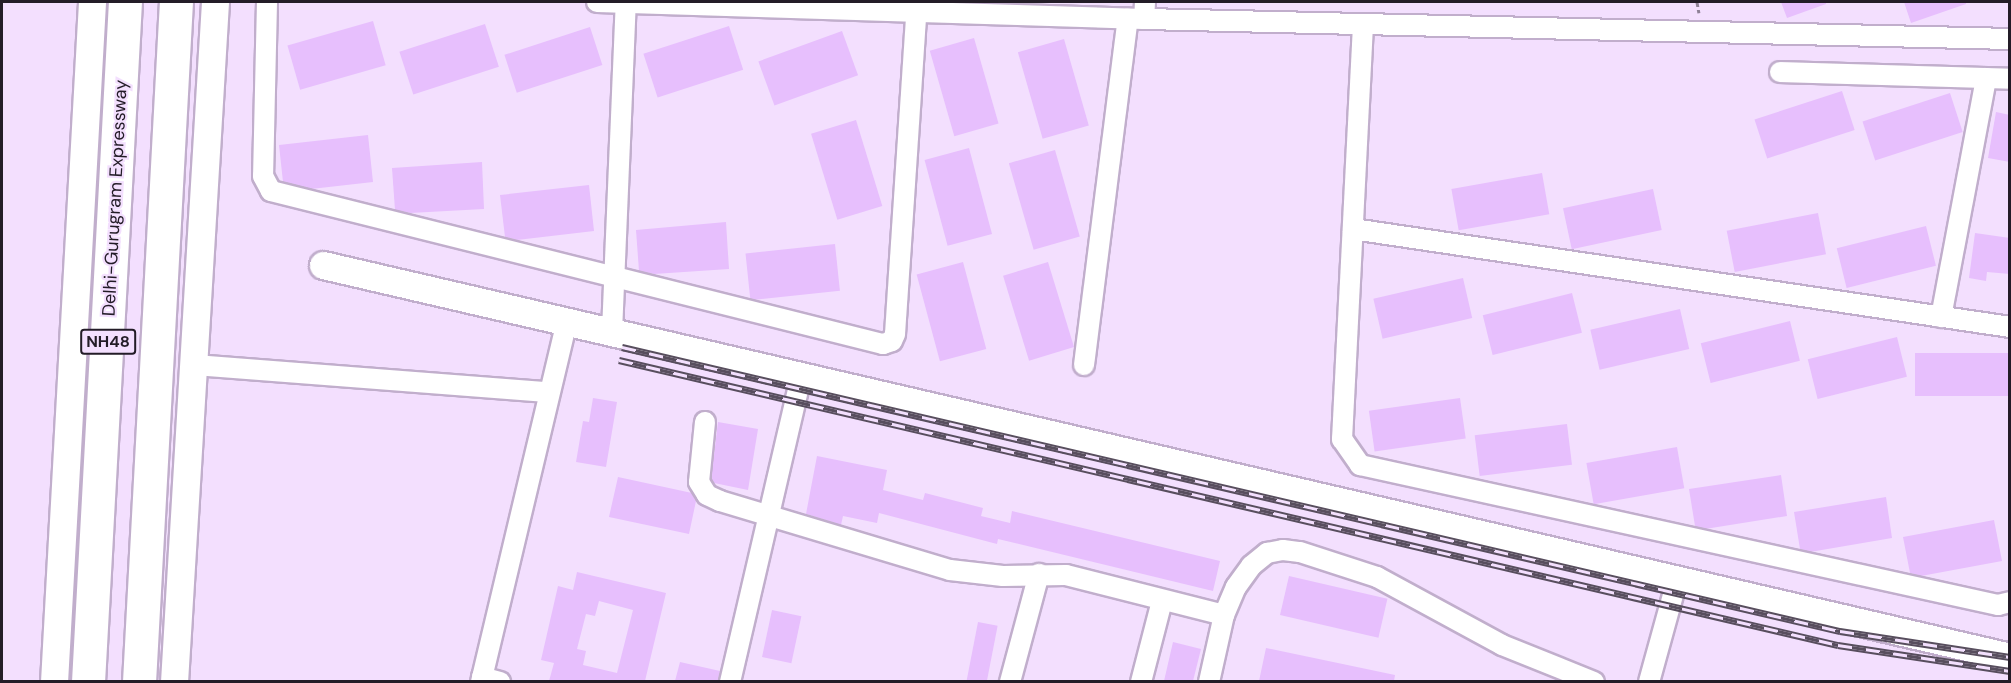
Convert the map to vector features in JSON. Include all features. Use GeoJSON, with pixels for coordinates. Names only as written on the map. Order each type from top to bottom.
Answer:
{"type":"FeatureCollection","features":[{"type":"Feature","properties":{"kind":"highway","name":"Delhi-Gurugram Expressway"},"geometry":{"type":"LineString","coordinates":[[88,681],[125,2]]}},
{"type":"Feature","properties":{"kind":"highway","name":"NH48"},"geometry":{"type":"LineString","coordinates":[[139,681],[176,2]]}},
{"type":"Feature","properties":{"kind":"street"},"geometry":{"type":"LineString","coordinates":[[54,681],[92,2]]}},
{"type":"Feature","properties":{"kind":"street"},"geometry":{"type":"LineString","coordinates":[[174,681],[195,365],[215,2]]}},
{"type":"Feature","properties":{"kind":"street"},"geometry":{"type":"LineString","coordinates":[[267,2],[263,176],[271,191],[613,274],[883,344],[892,341],[916,7]]}},
{"type":"Feature","properties":{"kind":"street"},"geometry":{"type":"LineString","coordinates":[[597,2],[916,7],[1139,13],[1363,25],[2010,39]]}},
{"type":"Feature","properties":{"kind":"street"},"geometry":{"type":"LineString","coordinates":[[612,332],[626,2]]}},
{"type":"Feature","properties":{"kind":"street"},"geometry":{"type":"LineString","coordinates":[[1084,365],[1139,13]]}},
{"type":"Feature","properties":{"kind":"street"},"geometry":{"type":"LineString","coordinates":[[1363,25],[1342,439],[1360,465],[1998,605],[2010,602]]}},
{"type":"Feature","properties":{"kind":"street"},"geometry":{"type":"LineString","coordinates":[[1780,72],[2010,79]]}},
{"type":"Feature","properties":{"kind":"street"},"geometry":{"type":"LineString","coordinates":[[1941,316],[1986,78]]}},
{"type":"Feature","properties":{"kind":"street"},"geometry":{"type":"LineString","coordinates":[[1353,229],[2010,327]]}},
{"type":"Feature","properties":{"kind":"street"},"geometry":{"type":"LineString","coordinates":[[323,265],[2010,657]]}},
{"type":"Feature","properties":{"kind":"street"},"geometry":{"type":"LineString","coordinates":[[488,680],[547,393],[567,322]]}},
{"type":"Feature","properties":{"kind":"street"},"geometry":{"type":"LineString","coordinates":[[195,365],[547,393]]}},
{"type":"Feature","properties":{"kind":"street"},"geometry":{"type":"LineString","coordinates":[[730,681],[801,376]]}},
{"type":"Feature","properties":{"kind":"street"},"geometry":{"type":"LineString","coordinates":[[705,422],[699,472],[702,491],[768,518],[950,570],[1003,576],[1066,575],[1224,615]]}},
{"type":"Feature","properties":{"kind":"street"},"geometry":{"type":"LineString","coordinates":[[1209,681],[1224,615],[1251,566],[1267,553],[1300,552],[1377,577],[1502,645],[1594,681]]}},
{"type":"Feature","properties":{"kind":"street"},"geometry":{"type":"LineString","coordinates":[[1010,681],[1039,574]]}},
{"type":"Feature","properties":{"kind":"street"},"geometry":{"type":"LineString","coordinates":[[1649,681],[1677,580]]}},
{"type":"Feature","properties":{"kind":"street"},"geometry":{"type":"LineString","coordinates":[[1141,681],[1162,601]]}},
{"type":"Feature","properties":{"kind":"building"},"geometry":{"type":"Polygon","coordinates":[[[1781,2],[1826,2],[1826,4],[1787,18],[1781,2]]]}},
{"type":"Feature","properties":{"kind":"building"},"geometry":{"type":"Polygon","coordinates":[[[1904,2],[1966,2],[1966,4],[1911,23],[1904,2]]]}},
{"type":"Feature","properties":{"kind":"building"},"geometry":{"type":"Polygon","coordinates":[[[373,21],[386,65],[300,90],[287,46],[373,21]]]}},
{"type":"Feature","properties":{"kind":"building"},"geometry":{"type":"Polygon","coordinates":[[[485,24],[499,67],[413,95],[399,52],[485,24]]]}},
{"type":"Feature","properties":{"kind":"building"},"geometry":{"type":"Polygon","coordinates":[[[729,26],[743,70],[658,98],[643,54],[729,26]]]}},
{"type":"Feature","properties":{"kind":"building"},"geometry":{"type":"Polygon","coordinates":[[[590,27],[602,65],[517,93],[504,55],[590,27]]]}},
{"type":"Feature","properties":{"kind":"building"},"geometry":{"type":"Polygon","coordinates":[[[842,31],[858,75],[774,106],[758,61],[842,31]]]}},
{"type":"Feature","properties":{"kind":"building"},"geometry":{"type":"Polygon","coordinates":[[[974,38],[999,124],[954,136],[930,51],[974,38]]]}},
{"type":"Feature","properties":{"kind":"building"},"geometry":{"type":"Polygon","coordinates":[[[1064,39],[1089,126],[1043,139],[1018,52],[1064,39]]]}},
{"type":"Feature","properties":{"kind":"building"},"geometry":{"type":"Polygon","coordinates":[[[1842,91],[1855,130],[1767,158],[1755,119],[1842,91]]]}},
{"type":"Feature","properties":{"kind":"building"},"geometry":{"type":"Polygon","coordinates":[[[1950,93],[1963,132],[1875,160],[1863,121],[1950,93]]]}},
{"type":"Feature","properties":{"kind":"building"},"geometry":{"type":"Polygon","coordinates":[[[1996,112],[2010,115],[2010,162],[1988,158],[1996,112]]]}},
{"type":"Feature","properties":{"kind":"building"},"geometry":{"type":"Polygon","coordinates":[[[856,120],[882,206],[837,220],[811,134],[856,120]]]}},
{"type":"Feature","properties":{"kind":"building"},"geometry":{"type":"Polygon","coordinates":[[[368,135],[373,182],[311,189],[283,182],[279,145],[368,135]]]}},
{"type":"Feature","properties":{"kind":"building"},"geometry":{"type":"Polygon","coordinates":[[[969,148],[992,234],[948,246],[925,160],[969,148]]]}},
{"type":"Feature","properties":{"kind":"building"},"geometry":{"type":"Polygon","coordinates":[[[1055,150],[1080,237],[1034,250],[1009,163],[1055,150]]]}},
{"type":"Feature","properties":{"kind":"building"},"geometry":{"type":"Polygon","coordinates":[[[482,162],[484,209],[410,213],[395,210],[392,168],[482,162]]]}},
{"type":"Feature","properties":{"kind":"building"},"geometry":{"type":"Polygon","coordinates":[[[1542,173],[1549,214],[1459,230],[1451,189],[1542,173]]]}},
{"type":"Feature","properties":{"kind":"building"},"geometry":{"type":"Polygon","coordinates":[[[589,185],[594,231],[517,240],[505,237],[500,195],[589,185]]]}},
{"type":"Feature","properties":{"kind":"building"},"geometry":{"type":"Polygon","coordinates":[[[1653,189],[1662,230],[1572,249],[1563,208],[1653,189]]]}},
{"type":"Feature","properties":{"kind":"building"},"geometry":{"type":"Polygon","coordinates":[[[1818,213],[1826,254],[1735,272],[1727,231],[1818,213]]]}},
{"type":"Feature","properties":{"kind":"building"},"geometry":{"type":"Polygon","coordinates":[[[726,222],[729,269],[654,274],[639,271],[636,230],[726,222]]]}},
{"type":"Feature","properties":{"kind":"building"},"geometry":{"type":"Polygon","coordinates":[[[1926,226],[1936,266],[1847,288],[1837,248],[1926,226]]]}},
{"type":"Feature","properties":{"kind":"building"},"geometry":{"type":"Polygon","coordinates":[[[1975,233],[2010,238],[2010,274],[1987,272],[1986,281],[1969,278],[1975,233]]]}},
{"type":"Feature","properties":{"kind":"building"},"geometry":{"type":"Polygon","coordinates":[[[835,244],[840,291],[750,300],[745,253],[835,244]]]}},
{"type":"Feature","properties":{"kind":"building"},"geometry":{"type":"Polygon","coordinates":[[[963,262],[986,349],[940,361],[917,274],[963,262]]]}},
{"type":"Feature","properties":{"kind":"building"},"geometry":{"type":"Polygon","coordinates":[[[1048,262],[1074,347],[1029,361],[1003,276],[1048,262]]]}},
{"type":"Feature","properties":{"kind":"building"},"geometry":{"type":"Polygon","coordinates":[[[1463,278],[1472,318],[1383,339],[1373,299],[1463,278]]]}},
{"type":"Feature","properties":{"kind":"building"},"geometry":{"type":"Polygon","coordinates":[[[1572,293],[1582,333],[1493,355],[1483,315],[1572,293]]]}},
{"type":"Feature","properties":{"kind":"building"},"geometry":{"type":"Polygon","coordinates":[[[1680,309],[1689,349],[1600,370],[1590,330],[1680,309]]]}},
{"type":"Feature","properties":{"kind":"building"},"geometry":{"type":"Polygon","coordinates":[[[1790,321],[1800,361],[1711,383],[1701,343],[1790,321]]]}},
{"type":"Feature","properties":{"kind":"building"},"geometry":{"type":"Polygon","coordinates":[[[1897,337],[1907,377],[1818,399],[1808,359],[1897,337]]]}},
{"type":"Feature","properties":{"kind":"building"},"geometry":{"type":"Polygon","coordinates":[[[1915,353],[2010,353],[2010,396],[1915,396],[1915,353]]]}},
{"type":"Feature","properties":{"kind":"building"},"geometry":{"type":"Polygon","coordinates":[[[593,398],[617,402],[606,467],[576,462],[583,421],[589,422],[593,398]]]}},
{"type":"Feature","properties":{"kind":"building"},"geometry":{"type":"Polygon","coordinates":[[[1460,398],[1466,439],[1375,451],[1369,411],[1460,398]]]}},
{"type":"Feature","properties":{"kind":"building"},"geometry":{"type":"Polygon","coordinates":[[[718,422],[758,429],[748,490],[714,483],[711,479],[718,422]]]}},
{"type":"Feature","properties":{"kind":"building"},"geometry":{"type":"Polygon","coordinates":[[[1567,424],[1572,465],[1480,476],[1475,435],[1567,424]]]}},
{"type":"Feature","properties":{"kind":"building"},"geometry":{"type":"Polygon","coordinates":[[[1677,447],[1684,488],[1594,504],[1586,463],[1677,447]]]}},
{"type":"Feature","properties":{"kind":"building"},"geometry":{"type":"Polygon","coordinates":[[[817,456],[887,470],[883,490],[923,500],[925,493],[983,508],[981,516],[1010,523],[1012,511],[1220,561],[1213,591],[998,539],[997,544],[879,513],[877,523],[843,516],[841,525],[806,514],[817,456]]]}},
{"type":"Feature","properties":{"kind":"building"},"geometry":{"type":"Polygon","coordinates":[[[1781,475],[1787,516],[1705,529],[1695,526],[1689,489],[1781,475]]]}},
{"type":"Feature","properties":{"kind":"building"},"geometry":{"type":"Polygon","coordinates":[[[618,477],[692,493],[696,501],[689,534],[609,517],[618,477]]]}},
{"type":"Feature","properties":{"kind":"building"},"geometry":{"type":"Polygon","coordinates":[[[1886,497],[1892,538],[1810,552],[1800,549],[1794,512],[1886,497]]]}},
{"type":"Feature","properties":{"kind":"building"},"geometry":{"type":"Polygon","coordinates":[[[1994,520],[2002,561],[1921,576],[1910,573],[1903,537],[1994,520]]]}},
{"type":"Feature","properties":{"kind":"building"},"geometry":{"type":"Polygon","coordinates":[[[577,572],[666,593],[645,681],[549,681],[554,663],[541,660],[558,586],[573,590],[577,572]],[[599,601],[595,616],[586,614],[577,649],[586,651],[583,665],[617,673],[633,610],[599,601]]]}},
{"type":"Feature","properties":{"kind":"building"},"geometry":{"type":"Polygon","coordinates":[[[1289,576],[1387,599],[1378,638],[1280,615],[1289,576]]]}},
{"type":"Feature","properties":{"kind":"building"},"geometry":{"type":"Polygon","coordinates":[[[772,610],[801,616],[791,663],[762,657],[772,610]]]}},
{"type":"Feature","properties":{"kind":"building"},"geometry":{"type":"Polygon","coordinates":[[[978,622],[998,626],[987,682],[966,682],[978,622]]]}},
{"type":"Feature","properties":{"kind":"building"},"geometry":{"type":"Polygon","coordinates":[[[1173,642],[1201,649],[1193,681],[1164,681],[1173,642]]]}},
{"type":"Feature","properties":{"kind":"building"},"geometry":{"type":"Polygon","coordinates":[[[1266,648],[1395,675],[1394,681],[1259,681],[1266,648]]]}},
{"type":"Feature","properties":{"kind":"building"},"geometry":{"type":"Polygon","coordinates":[[[680,662],[720,671],[718,681],[675,681],[680,662]]]}},
{"type":"Feature","properties":{"kind":"railway"},"geometry":{"type":"LineString","coordinates":[[622,347],[1840,631],[2010,657]]}},
{"type":"Feature","properties":{"kind":"railway"},"geometry":{"type":"LineString","coordinates":[[619,360],[1838,645],[2010,671]]}}]}
